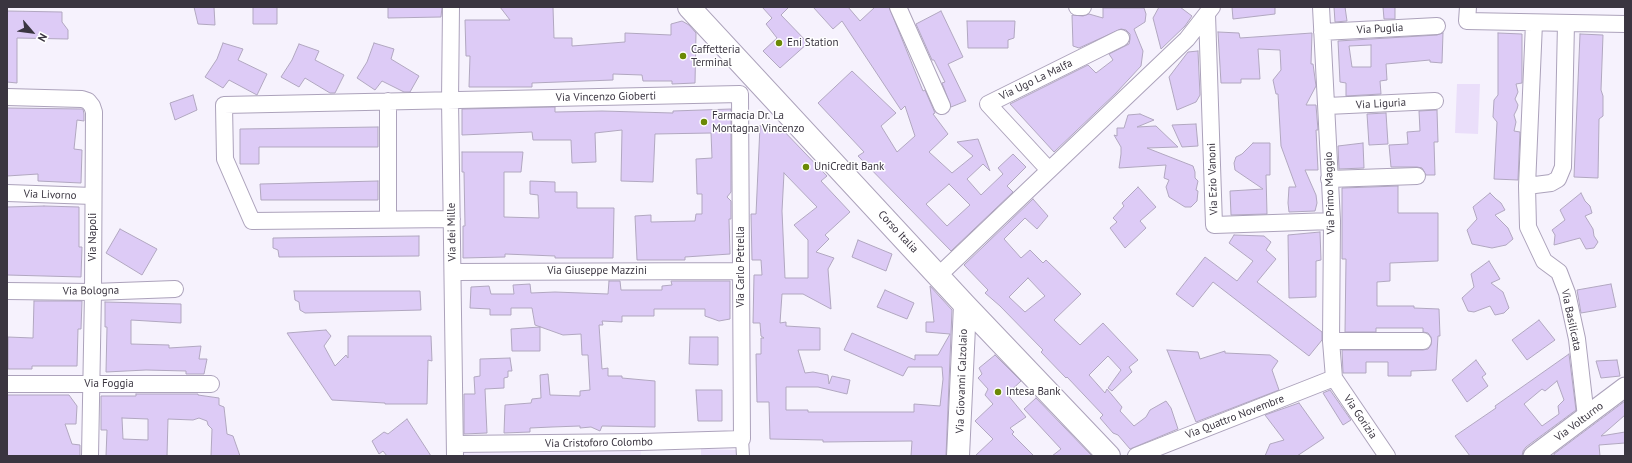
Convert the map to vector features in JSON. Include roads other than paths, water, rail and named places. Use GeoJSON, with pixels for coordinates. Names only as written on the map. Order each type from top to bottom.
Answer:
{"type":"FeatureCollection","features":[{"type":"Feature","properties":{"kind":"main road","name":"Corso Italia"},"geometry":{"type":"LineString","coordinates":[[689,7],[965,305],[1109,456]]}},
{"type":"Feature","properties":{"kind":"main road","name":"Via Giovanni Calzolaio"},"geometry":{"type":"LineString","coordinates":[[958,456],[965,305]]}},
{"type":"Feature","properties":{"kind":"street","name":"Via dei Mille"},"geometry":{"type":"LineString","coordinates":[[451,7],[450,100],[455,450]]}},
{"type":"Feature","properties":{"kind":"street"},"geometry":{"type":"LineString","coordinates":[[898,7],[942,106]]}},
{"type":"Feature","properties":{"kind":"street"},"geometry":{"type":"LineString","coordinates":[[1077,7],[1083,7]]}},
{"type":"Feature","properties":{"kind":"street","name":"Via Primo Maggio"},"geometry":{"type":"LineString","coordinates":[[1321,7],[1332,221],[1331,341],[1334,378]]}},
{"type":"Feature","properties":{"kind":"street"},"geometry":{"type":"LineString","coordinates":[[1468,7],[1468,21],[1625,24]]}},
{"type":"Feature","properties":{"kind":"street"},"geometry":{"type":"LineString","coordinates":[[938,276],[1187,39],[1209,10]]}},
{"type":"Feature","properties":{"kind":"street","name":"Via Ezio Vanoni"},"geometry":{"type":"LineString","coordinates":[[1209,10],[1214,225],[1332,221]]}},
{"type":"Feature","properties":{"kind":"street","name":"Via Basilicata"},"geometry":{"type":"LineString","coordinates":[[1534,23],[1527,186],[1528,228],[1544,261],[1558,272],[1567,293],[1577,339],[1586,417]]}},
{"type":"Feature","properties":{"kind":"street"},"geometry":{"type":"LineString","coordinates":[[1527,186],[1551,183],[1558,179],[1563,167],[1566,23]]}},
{"type":"Feature","properties":{"kind":"street","name":"Via Puglia"},"geometry":{"type":"LineString","coordinates":[[1322,32],[1437,26]]}},
{"type":"Feature","properties":{"kind":"street","name":"Via Ugo La Malfa"},"geometry":{"type":"LineString","coordinates":[[1048,170],[988,104],[1121,38]]}},
{"type":"Feature","properties":{"kind":"street"},"geometry":{"type":"LineString","coordinates":[[740,94],[753,76]]}},
{"type":"Feature","properties":{"kind":"street","name":"Via Vincenzo Gioberti"},"geometry":{"type":"LineString","coordinates":[[388,219],[252,221],[225,159],[224,105],[740,94]]}},
{"type":"Feature","properties":{"kind":"street","name":"Via Carlo Petrella"},"geometry":{"type":"LineString","coordinates":[[740,94],[742,439]]}},
{"type":"Feature","properties":{"kind":"street","name":"Via Napoli"},"geometry":{"type":"LineString","coordinates":[[7,97],[82,98],[88,101],[94,112],[90,456]]}},
{"type":"Feature","properties":{"kind":"street"},"geometry":{"type":"LineString","coordinates":[[388,101],[388,219],[452,219]]}},
{"type":"Feature","properties":{"kind":"street","name":"Via Liguria"},"geometry":{"type":"LineString","coordinates":[[1327,106],[1435,101]]}},
{"type":"Feature","properties":{"kind":"street"},"geometry":{"type":"LineString","coordinates":[[1329,179],[1417,176]]}},
{"type":"Feature","properties":{"kind":"street","name":"Via Livorno"},"geometry":{"type":"LineString","coordinates":[[7,193],[93,196]]}},
{"type":"Feature","properties":{"kind":"street","name":"Via Giuseppe Mazzini"},"geometry":{"type":"LineString","coordinates":[[452,272],[741,271]]}},
{"type":"Feature","properties":{"kind":"street","name":"Via Bologna"},"geometry":{"type":"LineString","coordinates":[[7,291],[93,292],[175,289]]}},
{"type":"Feature","properties":{"kind":"street"},"geometry":{"type":"LineString","coordinates":[[1331,341],[1423,341]]}},
{"type":"Feature","properties":{"kind":"street","name":"Via Quattro Novembre"},"geometry":{"type":"LineString","coordinates":[[1136,456],[1334,378]]}},
{"type":"Feature","properties":{"kind":"street","name":"Via Gorizia"},"geometry":{"type":"LineString","coordinates":[[1334,378],[1387,456]]}},
{"type":"Feature","properties":{"kind":"street","name":"Via Foggia"},"geometry":{"type":"LineString","coordinates":[[7,384],[211,384]]}},
{"type":"Feature","properties":{"kind":"street","name":"Via Volturno"},"geometry":{"type":"LineString","coordinates":[[1542,453],[1625,387]]}},
{"type":"Feature","properties":{"kind":"street"},"geometry":{"type":"LineString","coordinates":[[742,439],[743,456]]}},
{"type":"Feature","properties":{"kind":"street","name":"Via Cristoforo Colombo"},"geometry":{"type":"LineString","coordinates":[[455,450],[742,439]]}},
{"type":"Feature","properties":{"kind":"place","name":"Eni Station"},"geometry":{"type":"Point","coordinates":[779,43]}},
{"type":"Feature","properties":{"kind":"place","name":"Caffetteria Terminal"},"geometry":{"type":"Point","coordinates":[683,56]}},
{"type":"Feature","properties":{"kind":"place","name":"Farmacia Dr. La Montagna Vincenzo"},"geometry":{"type":"Point","coordinates":[704,122]}},
{"type":"Feature","properties":{"kind":"place","name":"UniCredit Bank"},"geometry":{"type":"Point","coordinates":[806,167]}},
{"type":"Feature","properties":{"kind":"place","name":"Intesa Bank"},"geometry":{"type":"Point","coordinates":[998,392]}}]}
